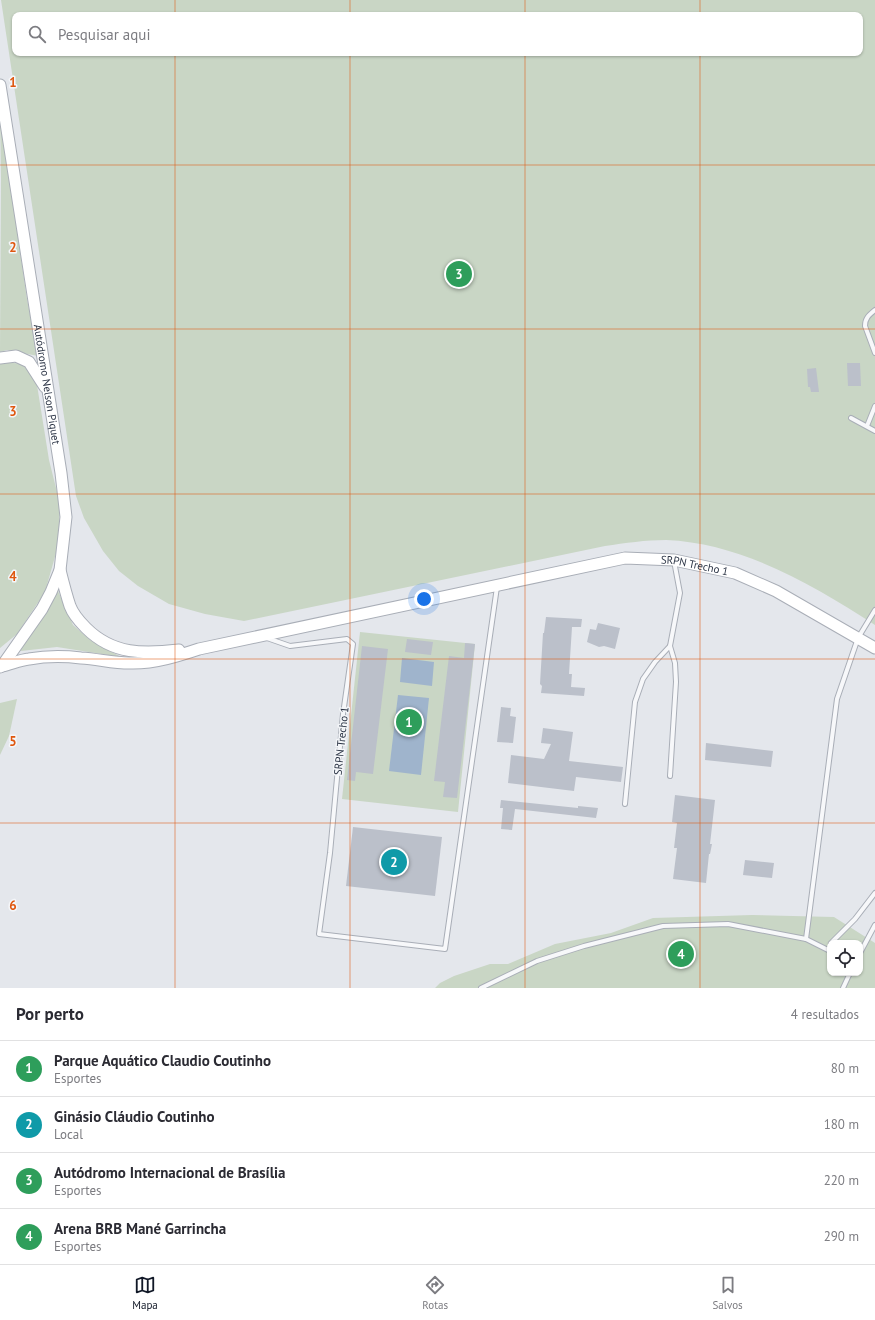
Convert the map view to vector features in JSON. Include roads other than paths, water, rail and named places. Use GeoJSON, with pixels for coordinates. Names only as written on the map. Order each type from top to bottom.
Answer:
{"type":"FeatureCollection","features":[{"type":"Feature","properties":{"kind":"main road","name":"Autódromo Nelson Piquet"},"geometry":{"type":"LineString","coordinates":[[0,85],[61,472],[66,517],[60,570],[51,592],[42,609],[1,667]]}},
{"type":"Feature","properties":{"kind":"main road"},"geometry":{"type":"LineString","coordinates":[[0,358],[16,356],[29,362],[48,393]]}},
{"type":"Feature","properties":{"kind":"main road","name":"SRPN Trecho 1"},"geometry":{"type":"LineString","coordinates":[[1,667],[29,659],[56,656],[83,658],[109,663],[133,664],[157,661],[180,656],[199,649],[261,635],[625,558],[674,560],[735,573],[776,591],[875,648]]}},
{"type":"Feature","properties":{"kind":"main road","name":"SRPN Trecho 1"},"geometry":{"type":"LineString","coordinates":[[60,570],[70,607],[81,623],[94,636],[112,646],[130,652],[199,649]]}},
{"type":"Feature","properties":{"kind":"lane"},"geometry":{"type":"LineString","coordinates":[[875,310],[866,318],[864,326],[875,353]]}},
{"type":"Feature","properties":{"kind":"lane"},"geometry":{"type":"LineString","coordinates":[[867,426],[875,406]]}},
{"type":"Feature","properties":{"kind":"lane"},"geometry":{"type":"LineString","coordinates":[[851,418],[875,431]]}},
{"type":"Feature","properties":{"kind":"lane"},"geometry":{"type":"LineString","coordinates":[[670,776],[676,682],[675,663],[670,646],[680,593],[674,560]]}},
{"type":"Feature","properties":{"kind":"lane","name":"SRPN Trecho 1"},"geometry":{"type":"LineString","coordinates":[[261,635],[290,646],[346,639],[353,644],[344,714],[330,853],[319,934],[445,950],[497,585]]}},
{"type":"Feature","properties":{"kind":"lane"},"geometry":{"type":"LineString","coordinates":[[806,939],[836,699],[858,638],[875,610]]}},
{"type":"Feature","properties":{"kind":"lane"},"geometry":{"type":"LineString","coordinates":[[625,804],[635,702],[643,679],[655,662],[670,646]]}},
{"type":"Feature","properties":{"kind":"lane"},"geometry":{"type":"LineString","coordinates":[[833,940],[855,919],[875,893]]}},
{"type":"Feature","properties":{"kind":"lane"},"geometry":{"type":"LineString","coordinates":[[481,988],[537,961],[584,946],[663,926],[728,924],[806,939],[827,950]]}},
{"type":"Feature","properties":{"kind":"lane"},"geometry":{"type":"LineString","coordinates":[[863,947],[875,925]]}},
{"type":"Feature","properties":{"kind":"lane"},"geometry":{"type":"LineString","coordinates":[[843,988],[849,976]]}},
{"type":"Feature","properties":{"kind":"water"},"geometry":{"type":"Polygon","coordinates":[[[402,658],[434,662],[432,686],[400,682],[402,658]]]}},
{"type":"Feature","properties":{"kind":"water"},"geometry":{"type":"Polygon","coordinates":[[[398,695],[429,698],[421,775],[389,771],[398,695]]]}},
{"type":"Feature","properties":{"kind":"place","name":"Autódromo Internacional de Brasília"},"geometry":{"type":"Point","coordinates":[459,274]}},
{"type":"Feature","properties":{"kind":"place","name":"Parque Aquático Claudio Coutinho"},"geometry":{"type":"Point","coordinates":[409,722]}},
{"type":"Feature","properties":{"kind":"place","name":"Ginásio Cláudio Coutinho"},"geometry":{"type":"Point","coordinates":[394,862]}},
{"type":"Feature","properties":{"kind":"place","name":"Arena BRB Mané Garrincha"},"geometry":{"type":"Point","coordinates":[681,954]}}]}
